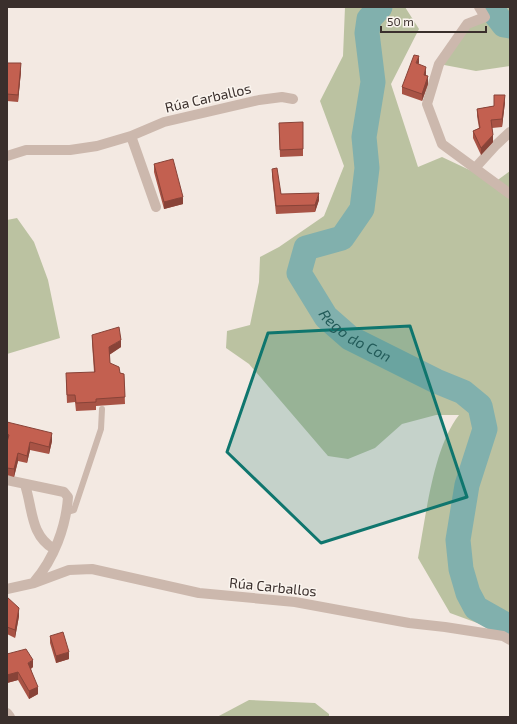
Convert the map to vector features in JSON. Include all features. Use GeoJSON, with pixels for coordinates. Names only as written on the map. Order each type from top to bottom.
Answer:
{"type":"FeatureCollection","features":[{"type":"Feature","properties":{"kind":"street"},"geometry":{"type":"LineString","coordinates":[[479,7],[485,17],[467,24],[439,64],[426,104],[442,144],[510,194]]}},
{"type":"Feature","properties":{"kind":"street","name":"Rúa Carballos"},"geometry":{"type":"LineString","coordinates":[[7,156],[26,150],[70,150],[97,146],[131,136],[164,122],[259,100],[282,97],[294,99]]}},
{"type":"Feature","properties":{"kind":"street"},"geometry":{"type":"LineString","coordinates":[[476,168],[496,144],[510,132]]}},
{"type":"Feature","properties":{"kind":"street"},"geometry":{"type":"LineString","coordinates":[[131,136],[156,207]]}},
{"type":"Feature","properties":{"kind":"street"},"geometry":{"type":"LineString","coordinates":[[7,480],[64,492],[68,497],[67,512],[60,538],[39,576],[34,582]]}},
{"type":"Feature","properties":{"kind":"street"},"geometry":{"type":"LineString","coordinates":[[25,485],[34,525],[44,544],[54,550]]}},
{"type":"Feature","properties":{"kind":"street","name":"Rúa Carballos"},"geometry":{"type":"LineString","coordinates":[[7,590],[69,570],[92,569],[199,593],[295,602],[408,624],[445,627],[503,636],[510,640]]}},
{"type":"Feature","properties":{"kind":"street"},"geometry":{"type":"LineString","coordinates":[[7,713],[10,717]]}},
{"type":"Feature","properties":{"kind":"lane"},"geometry":{"type":"LineString","coordinates":[[67,512],[74,510],[101,430],[102,409]]}},
{"type":"Feature","properties":{"kind":"highlighted area"},"geometry":{"type":"Polygon","coordinates":[[[410,326],[467,497],[321,543],[227,452],[268,333],[410,326]]]}},
{"type":"Feature","properties":{"kind":"green space"},"geometry":{"type":"Polygon","coordinates":[[[345,7],[405,7],[419,29],[391,84],[418,167],[442,157],[495,182],[510,171],[510,635],[450,613],[418,558],[437,464],[450,429],[459,415],[436,415],[402,424],[375,448],[348,459],[328,456],[249,364],[226,348],[227,331],[250,325],[259,282],[260,257],[279,247],[324,216],[344,166],[320,101],[343,56],[345,7]]]}},
{"type":"Feature","properties":{"kind":"green space"},"geometry":{"type":"Polygon","coordinates":[[[479,7],[510,7],[510,66],[476,71],[439,64],[467,24],[484,17],[479,7]]]}},
{"type":"Feature","properties":{"kind":"green space"},"geometry":{"type":"Polygon","coordinates":[[[17,218],[34,242],[48,280],[60,338],[7,354],[7,220],[17,218]]]}},
{"type":"Feature","properties":{"kind":"green space"},"geometry":{"type":"Polygon","coordinates":[[[249,700],[315,703],[329,714],[329,717],[217,717],[249,700]]]}},
{"type":"Feature","properties":{"kind":"building"},"geometry":{"type":"Polygon","coordinates":[[[414,55],[419,56],[416,63],[426,67],[424,75],[428,76],[422,94],[402,87],[414,55]]]}},
{"type":"Feature","properties":{"kind":"building"},"geometry":{"type":"Polygon","coordinates":[[[7,63],[21,63],[18,95],[7,94],[7,63]]]}},
{"type":"Feature","properties":{"kind":"building"},"geometry":{"type":"Polygon","coordinates":[[[494,95],[505,95],[502,119],[491,120],[493,135],[481,148],[473,131],[480,128],[477,109],[494,106],[494,95]]]}},
{"type":"Feature","properties":{"kind":"building"},"geometry":{"type":"Polygon","coordinates":[[[303,122],[303,149],[280,150],[279,123],[303,122]]]}},
{"type":"Feature","properties":{"kind":"building"},"geometry":{"type":"Polygon","coordinates":[[[173,159],[183,197],[164,202],[154,164],[173,159]]]}},
{"type":"Feature","properties":{"kind":"building"},"geometry":{"type":"Polygon","coordinates":[[[277,168],[281,194],[319,193],[315,205],[276,206],[272,169],[277,168]]]}},
{"type":"Feature","properties":{"kind":"building"},"geometry":{"type":"Polygon","coordinates":[[[119,327],[121,340],[109,347],[110,363],[119,367],[120,373],[124,374],[125,397],[96,399],[96,402],[76,403],[75,395],[67,395],[66,373],[95,372],[92,335],[119,327]]]}},
{"type":"Feature","properties":{"kind":"building"},"geometry":{"type":"Polygon","coordinates":[[[7,422],[52,433],[49,447],[30,442],[27,456],[18,453],[14,469],[7,468],[7,442],[9,435],[7,434],[7,422]]]}},
{"type":"Feature","properties":{"kind":"building"},"geometry":{"type":"Polygon","coordinates":[[[7,597],[19,608],[15,630],[7,627],[7,597]]]}},
{"type":"Feature","properties":{"kind":"building"},"geometry":{"type":"Polygon","coordinates":[[[63,632],[69,652],[56,656],[50,636],[63,632]]]}},
{"type":"Feature","properties":{"kind":"building"},"geometry":{"type":"Polygon","coordinates":[[[26,649],[33,660],[28,663],[38,687],[29,691],[18,672],[7,675],[7,654],[26,649]]]}},
{"type":"Feature","properties":{"kind":"waterway","name":"Rego do Con"},"geometry":{"type":"LineString","coordinates":[[380,7],[369,19],[367,33],[373,82],[364,137],[367,168],[362,209],[342,238],[306,248],[299,273],[326,317],[350,338],[436,381],[463,392],[480,406],[485,429],[467,485],[458,540],[461,569],[468,593],[476,608],[510,627]]}},
{"type":"Feature","properties":{"kind":"waterway","name":"Rego do Con"},"geometry":{"type":"LineString","coordinates":[[490,7],[504,25],[510,26]]}}]}
